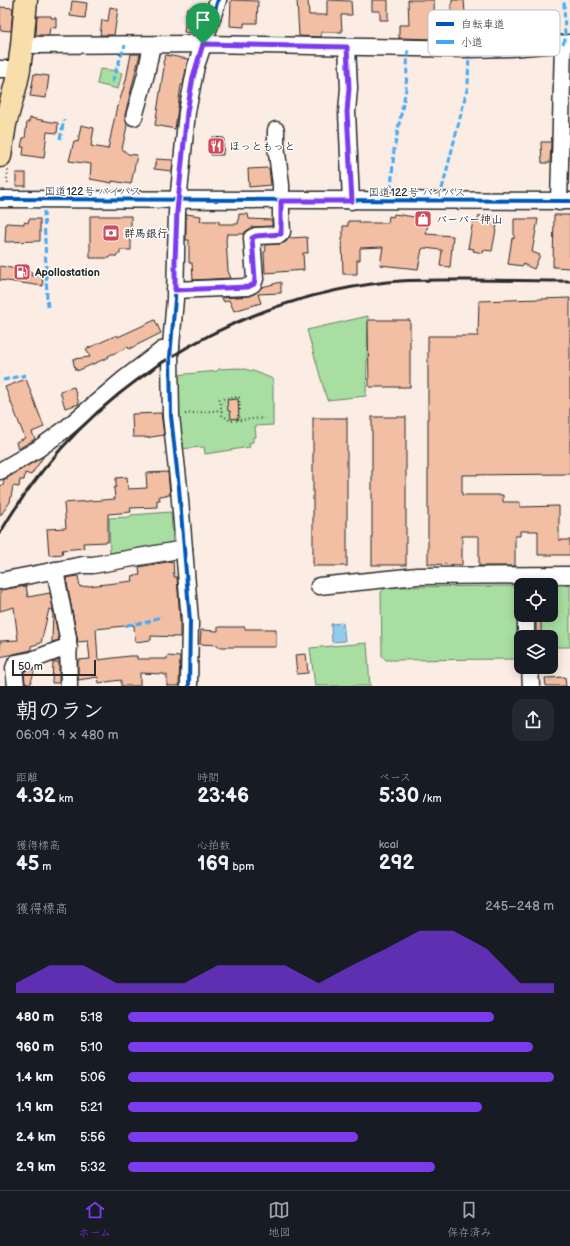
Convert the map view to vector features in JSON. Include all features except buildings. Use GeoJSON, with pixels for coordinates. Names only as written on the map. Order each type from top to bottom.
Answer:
{"type":"FeatureCollection","features":[{"type":"Feature","properties":{"kind":"highway"},"geometry":{"type":"LineString","coordinates":[[0,156],[5,124],[16,84],[9,69],[22,45],[26,0]]}},
{"type":"Feature","properties":{"kind":"street"},"geometry":{"type":"LineString","coordinates":[[189,686],[190,621],[179,488],[171,416],[171,347],[175,295],[178,200],[189,99],[193,77],[218,0]]}},
{"type":"Feature","properties":{"kind":"street"},"geometry":{"type":"LineString","coordinates":[[565,202],[567,43]]}},
{"type":"Feature","properties":{"kind":"street"},"geometry":{"type":"LineString","coordinates":[[22,45],[203,44],[428,48]]}},
{"type":"Feature","properties":{"kind":"street"},"geometry":{"type":"LineString","coordinates":[[134,117],[146,74],[152,45]]}},
{"type":"Feature","properties":{"kind":"street"},"geometry":{"type":"LineString","coordinates":[[347,47],[349,88],[347,105],[352,201]]}},
{"type":"Feature","properties":{"kind":"street"},"geometry":{"type":"LineString","coordinates":[[175,295],[251,286],[254,284],[255,279],[252,238],[256,236],[281,234],[281,184],[276,145],[276,130]]}},
{"type":"Feature","properties":{"kind":"street","name":"国道122号 バイパス"},"geometry":{"type":"LineString","coordinates":[[0,199],[565,202]]}},
{"type":"Feature","properties":{"kind":"street"},"geometry":{"type":"LineString","coordinates":[[0,471],[38,449],[64,430],[124,379],[162,350],[171,347]]}},
{"type":"Feature","properties":{"kind":"street"},"geometry":{"type":"LineString","coordinates":[[0,581],[55,570],[184,549]]}},
{"type":"Feature","properties":{"kind":"street"},"geometry":{"type":"LineString","coordinates":[[55,570],[69,648],[69,686]]}},
{"type":"Feature","properties":{"kind":"street"},"geometry":{"type":"LineString","coordinates":[[545,578],[570,575]]}},
{"type":"Feature","properties":{"kind":"street"},"geometry":{"type":"LineString","coordinates":[[319,586],[417,576],[514,579]]}},
{"type":"Feature","properties":{"kind":"street"},"geometry":{"type":"LineString","coordinates":[[16,686],[14,666],[16,663],[37,659],[61,649],[69,648]]}},
{"type":"Feature","properties":{"kind":"street"},"geometry":{"type":"LineString","coordinates":[[530,674],[531,686]]}},
{"type":"Feature","properties":{"kind":"path"},"geometry":{"type":"LineString","coordinates":[[238,420],[238,412],[240,412],[239,397],[220,399],[222,415],[231,421],[264,418]]}},
{"type":"Feature","properties":{"kind":"path"},"geometry":{"type":"LineString","coordinates":[[171,416],[221,410]]}},
{"type":"Feature","properties":{"kind":"green space"},"geometry":{"type":"Polygon","coordinates":[[[100,69],[122,73],[118,89],[97,84],[100,69]]]}},
{"type":"Feature","properties":{"kind":"green space"},"geometry":{"type":"Polygon","coordinates":[[[368,316],[366,396],[327,400],[307,330],[368,316]]]}},
{"type":"Feature","properties":{"kind":"green space"},"geometry":{"type":"Polygon","coordinates":[[[240,368],[256,372],[273,379],[273,425],[255,426],[256,437],[253,437],[253,442],[249,443],[250,447],[205,454],[204,447],[179,449],[176,375],[217,371],[219,369],[240,368]]]}},
{"type":"Feature","properties":{"kind":"green space"},"geometry":{"type":"Polygon","coordinates":[[[171,512],[173,545],[110,556],[109,518],[171,512]]]}},
{"type":"Feature","properties":{"kind":"green space"},"geometry":{"type":"Polygon","coordinates":[[[558,585],[570,585],[570,647],[558,647],[558,630],[540,630],[540,622],[558,622],[558,585]]]}},
{"type":"Feature","properties":{"kind":"green space"},"geometry":{"type":"Polygon","coordinates":[[[514,586],[514,622],[521,622],[521,630],[514,630],[514,659],[386,660],[382,656],[381,592],[386,587],[514,586]]]}},
{"type":"Feature","properties":{"kind":"green space"},"geometry":{"type":"Polygon","coordinates":[[[367,643],[370,686],[315,686],[310,648],[367,643]]]}},
{"type":"Feature","properties":{"kind":"water"},"geometry":{"type":"Polygon","coordinates":[[[343,623],[345,641],[332,642],[331,624],[343,623]]]}},
{"type":"Feature","properties":{"kind":"railway"},"geometry":{"type":"LineString","coordinates":[[0,533],[34,483],[72,437],[116,397],[164,362],[215,333],[270,309],[327,292],[387,282],[407,280],[570,281]]}},
{"type":"Feature","properties":{"kind":"marked path"},"geometry":{"type":"LineString","coordinates":[[563,44],[565,39],[564,0]]}},
{"type":"Feature","properties":{"kind":"marked path"},"geometry":{"type":"LineString","coordinates":[[112,82],[125,45]]}},
{"type":"Feature","properties":{"kind":"marked path"},"geometry":{"type":"LineString","coordinates":[[391,190],[394,150],[406,89],[408,48]]}},
{"type":"Feature","properties":{"kind":"marked path"},"geometry":{"type":"LineString","coordinates":[[442,189],[468,86],[469,56]]}},
{"type":"Feature","properties":{"kind":"marked path"},"geometry":{"type":"LineString","coordinates":[[60,139],[64,120]]}},
{"type":"Feature","properties":{"kind":"marked path"},"geometry":{"type":"LineString","coordinates":[[44,211],[48,309]]}},
{"type":"Feature","properties":{"kind":"marked path"},"geometry":{"type":"LineString","coordinates":[[3,380],[26,375]]}},
{"type":"Feature","properties":{"kind":"marked path"},"geometry":{"type":"LineString","coordinates":[[127,625],[148,622],[162,616]]}},
{"type":"Feature","properties":{"kind":"cycle path"},"geometry":{"type":"LineString","coordinates":[[189,686],[190,621],[179,488],[171,416],[170,357],[175,299],[177,212],[187,112],[196,66],[218,0]]}},
{"type":"Feature","properties":{"kind":"cycle path"},"geometry":{"type":"LineString","coordinates":[[0,199],[570,201]]}},
{"type":"Feature","properties":{"kind":"place","name":"ほっともっと"},"geometry":{"type":"Point","coordinates":[216,146]}},
{"type":"Feature","properties":{"kind":"place","name":"バーバー神山"},"geometry":{"type":"Point","coordinates":[423,219]}},
{"type":"Feature","properties":{"kind":"place","name":"群馬銀行"},"geometry":{"type":"Point","coordinates":[111,233]}},
{"type":"Feature","properties":{"kind":"place","name":"Apollostation"},"geometry":{"type":"Point","coordinates":[22,272]}},
{"type":"Feature","properties":{"kind":"route"},"geometry":{"type":"LineString","coordinates":[[203,44],[347,47],[349,88],[347,112],[352,201],[281,201],[281,234],[256,236],[252,238],[255,279],[254,284],[248,287],[175,290],[177,212],[187,112],[193,77],[203,44]]}}]}
